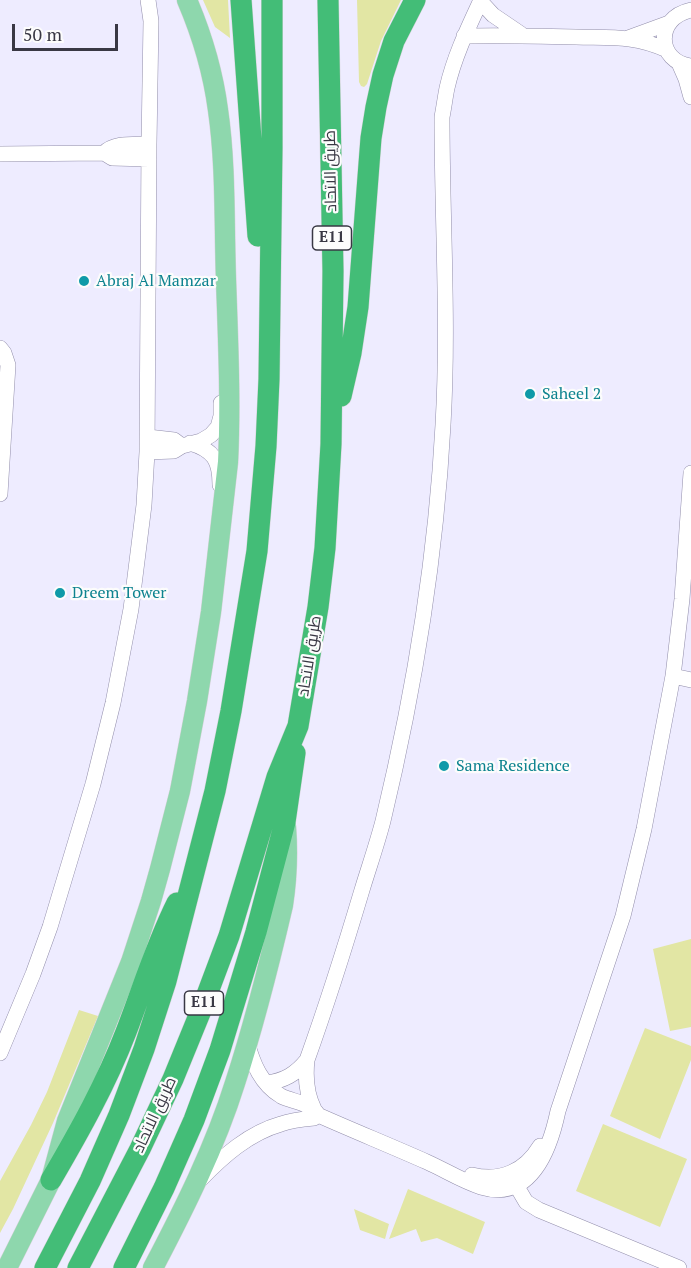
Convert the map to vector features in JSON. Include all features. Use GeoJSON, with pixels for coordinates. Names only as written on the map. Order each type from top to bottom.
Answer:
{"type":"FeatureCollection","features":[{"type":"Feature","properties":{"kind":"highway"},"geometry":{"type":"LineString","coordinates":[[241,0],[257,231],[261,274],[269,317]]}},
{"type":"Feature","properties":{"kind":"highway","name":"طريق الاتحاد"},"geometry":{"type":"LineString","coordinates":[[45,1268],[90,1181],[119,1115],[144,1049],[166,981],[215,791],[231,711],[258,551],[266,446],[269,380],[272,0]]}},
{"type":"Feature","properties":{"kind":"highway","name":"طريق الاتحاد"},"geometry":{"type":"LineString","coordinates":[[78,1268],[140,1149],[202,1008],[229,936],[277,777],[298,726],[318,607],[325,548],[331,444],[333,271],[328,0]]}},
{"type":"Feature","properties":{"kind":"highway"},"geometry":{"type":"LineString","coordinates":[[331,444],[356,319],[371,138],[376,106],[394,41],[415,0]]}},
{"type":"Feature","properties":{"kind":"highway"},"geometry":{"type":"LineString","coordinates":[[124,1268],[164,1188],[194,1120],[220,1050],[253,942],[285,822],[298,726]]}},
{"type":"Feature","properties":{"kind":"highway"},"geometry":{"type":"LineString","coordinates":[[51,1180],[105,1083],[163,932],[195,868]]}},
{"type":"Feature","properties":{"kind":"main road"},"geometry":{"type":"LineString","coordinates":[[7,1268],[51,1180],[67,1121],[106,1026],[151,901],[182,780],[211,612],[228,462],[230,423],[224,202],[218,109],[204,46],[187,0]]}},
{"type":"Feature","properties":{"kind":"main road"},"geometry":{"type":"LineString","coordinates":[[153,1268],[194,1186],[235,1084],[283,905],[288,849],[285,822]]}},
{"type":"Feature","properties":{"kind":"street"},"geometry":{"type":"LineString","coordinates":[[0,1053],[50,927],[93,784],[122,661],[131,609],[144,505],[148,445],[151,21],[148,0]]}},
{"type":"Feature","properties":{"kind":"street"},"geometry":{"type":"LineString","coordinates":[[194,1186],[221,1158],[254,1135],[280,1124],[314,1118],[316,1112],[307,1090],[307,1060],[383,823],[407,711],[435,526],[443,425],[446,324],[442,117],[447,89],[464,36],[481,1],[493,15],[524,36]]}},
{"type":"Feature","properties":{"kind":"street"},"geometry":{"type":"LineString","coordinates":[[628,38],[682,11]]}},
{"type":"Feature","properties":{"kind":"street"},"geometry":{"type":"LineString","coordinates":[[682,11],[665,32],[664,41],[672,58],[685,65],[691,97]]}},
{"type":"Feature","properties":{"kind":"street"},"geometry":{"type":"LineString","coordinates":[[464,36],[628,38],[667,50]]}},
{"type":"Feature","properties":{"kind":"street"},"geometry":{"type":"LineString","coordinates":[[0,154],[104,153],[112,158],[149,152]]}},
{"type":"Feature","properties":{"kind":"street"},"geometry":{"type":"LineString","coordinates":[[0,348],[4,352],[8,365],[0,494]]}},
{"type":"Feature","properties":{"kind":"street"},"geometry":{"type":"LineString","coordinates":[[186,444],[201,441],[218,427],[229,374]]}},
{"type":"Feature","properties":{"kind":"street"},"geometry":{"type":"LineString","coordinates":[[148,445],[174,440],[201,446],[210,452],[220,470],[220,518]]}},
{"type":"Feature","properties":{"kind":"street"},"geometry":{"type":"LineString","coordinates":[[247,1042],[255,1067],[266,1083],[282,1096],[484,1188],[506,1188],[516,1185],[527,1179],[541,1162],[553,1133],[558,1111],[610,956],[631,888],[644,829],[673,676],[682,599],[691,473]]}},
{"type":"Feature","properties":{"kind":"street"},"geometry":{"type":"LineString","coordinates":[[673,676],[691,680]]}},
{"type":"Feature","properties":{"kind":"street"},"geometry":{"type":"LineString","coordinates":[[266,1083],[288,1077],[302,1067],[307,1060]]}},
{"type":"Feature","properties":{"kind":"street"},"geometry":{"type":"LineString","coordinates":[[438,1167],[483,1178],[501,1177],[519,1170],[533,1156],[558,1111]]}},
{"type":"Feature","properties":{"kind":"street"},"geometry":{"type":"LineString","coordinates":[[516,1185],[526,1202],[539,1210],[679,1268]]}},
{"type":"Feature","properties":{"kind":"green space"},"geometry":{"type":"Polygon","coordinates":[[[203,0],[228,0],[230,38],[215,27],[203,0]]]}},
{"type":"Feature","properties":{"kind":"green space"},"geometry":{"type":"Polygon","coordinates":[[[357,0],[401,0],[381,41],[364,87],[359,82],[357,0]]]}},
{"type":"Feature","properties":{"kind":"green space"},"geometry":{"type":"Polygon","coordinates":[[[691,939],[691,1027],[670,1031],[653,949],[691,939]]]}},
{"type":"Feature","properties":{"kind":"green space"},"geometry":{"type":"Polygon","coordinates":[[[79,1010],[98,1016],[53,1123],[0,1233],[0,1181],[47,1092],[79,1010]]]}},
{"type":"Feature","properties":{"kind":"green space"},"geometry":{"type":"Polygon","coordinates":[[[645,1028],[691,1046],[691,1060],[660,1139],[610,1116],[645,1028]]]}},
{"type":"Feature","properties":{"kind":"green space"},"geometry":{"type":"Polygon","coordinates":[[[603,1124],[687,1159],[660,1227],[576,1191],[603,1124]]]}},
{"type":"Feature","properties":{"kind":"green space"},"geometry":{"type":"Polygon","coordinates":[[[408,1189],[485,1222],[473,1254],[437,1238],[421,1242],[416,1229],[389,1239],[408,1189]]]}},
{"type":"Feature","properties":{"kind":"green space"},"geometry":{"type":"Polygon","coordinates":[[[354,1209],[389,1224],[385,1239],[360,1230],[354,1209]]]}},
{"type":"Feature","properties":{"kind":"place","name":"Abraj Al Mamzar"},"geometry":{"type":"Point","coordinates":[84,281]}},
{"type":"Feature","properties":{"kind":"place","name":"Saheel 2"},"geometry":{"type":"Point","coordinates":[530,394]}},
{"type":"Feature","properties":{"kind":"place","name":"Dreem Tower"},"geometry":{"type":"Point","coordinates":[60,593]}},
{"type":"Feature","properties":{"kind":"place","name":"Sama Residence"},"geometry":{"type":"Point","coordinates":[444,766]}}]}
